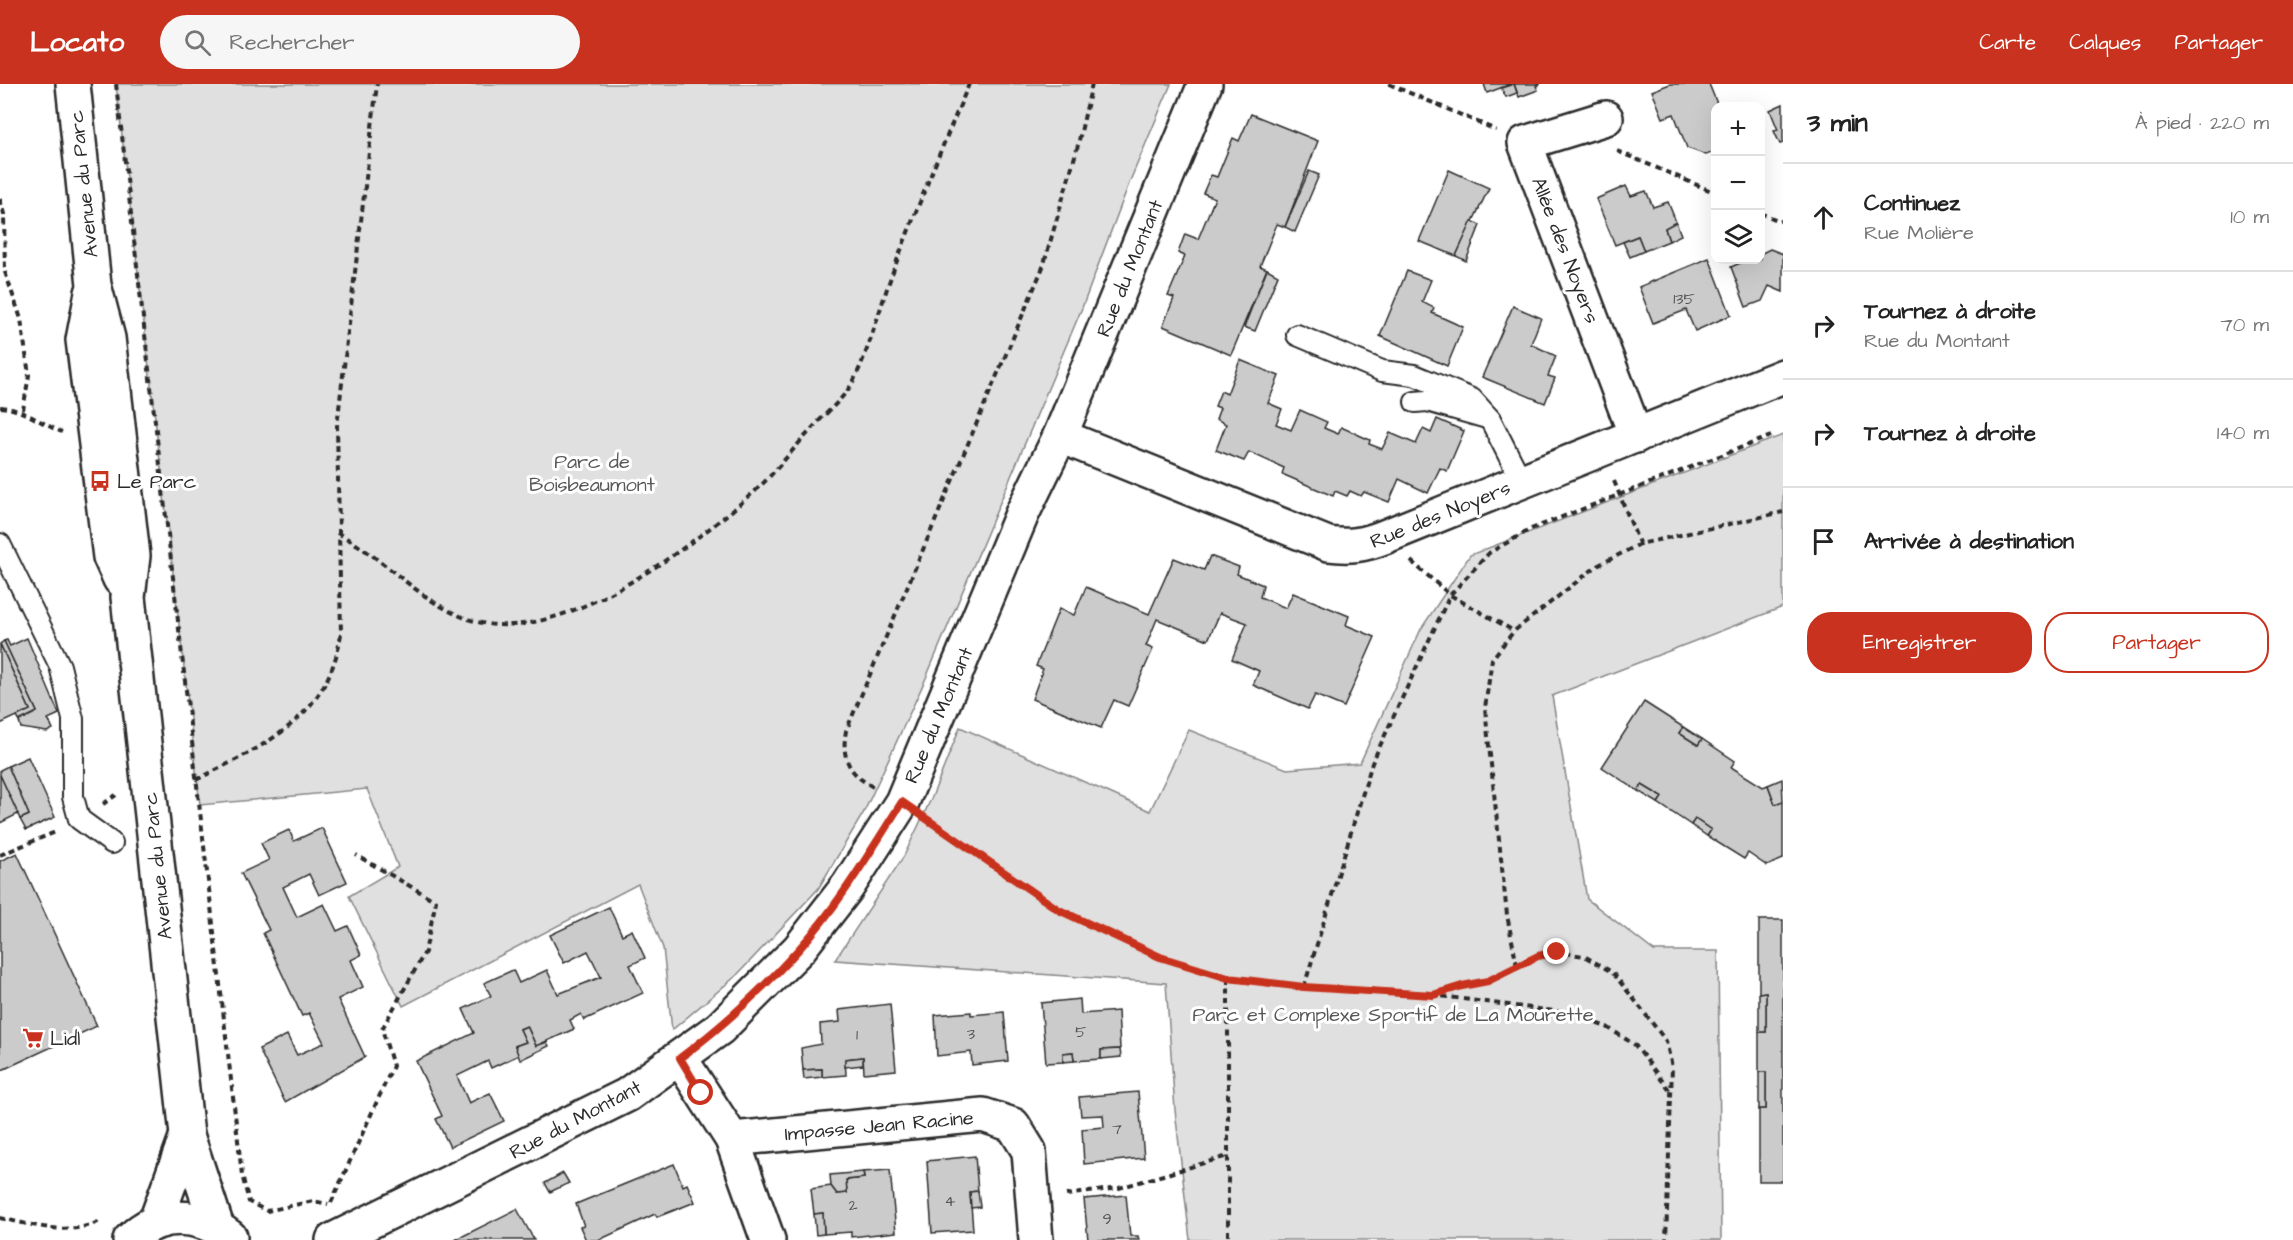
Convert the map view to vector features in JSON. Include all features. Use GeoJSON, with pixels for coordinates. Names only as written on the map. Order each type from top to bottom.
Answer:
{"type":"FeatureCollection","features":[{"type":"Feature","properties":{"kind":"street","name":"Avenue du Parc"},"geometry":{"type":"LineString","coordinates":[[73,84],[94,285],[108,338],[131,544],[128,597],[187,1135],[225,1233]]}},
{"type":"Feature","properties":{"kind":"street","name":"Rue du Montant"},"geometry":{"type":"LineString","coordinates":[[333,1240],[627,1095],[720,1028],[800,949],[848,885],[902,802],[1022,514],[1060,436],[1205,84]]}},
{"type":"Feature","properties":{"kind":"street"},"geometry":{"type":"LineString","coordinates":[[1525,143],[1606,118]]}},
{"type":"Feature","properties":{"kind":"street","name":"Allée des Noyers"},"geometry":{"type":"LineString","coordinates":[[1525,143],[1636,436]]}},
{"type":"Feature","properties":{"kind":"street","name":"Avenue du Parc"},"geometry":{"type":"LineString","coordinates":[[94,285],[83,340],[110,557],[128,597]]}},
{"type":"Feature","properties":{"kind":"street","name":"Rue des Noyers"},"geometry":{"type":"LineString","coordinates":[[1060,436],[1328,544],[1347,547],[1362,545],[1384,537],[1783,376]]}},
{"type":"Feature","properties":{"kind":"street"},"geometry":{"type":"LineString","coordinates":[[680,1058],[732,1139],[760,1238]]}},
{"type":"Feature","properties":{"kind":"street","name":"Impasse Jean Racine"},"geometry":{"type":"LineString","coordinates":[[732,1139],[983,1115],[1013,1125],[1029,1151],[1036,1240]]}},
{"type":"Feature","properties":{"kind":"street","name":"Avenue du Parc"},"geometry":{"type":"LineString","coordinates":[[143,1231],[187,1135]]}},
{"type":"Feature","properties":{"kind":"street"},"geometry":{"type":"LineString","coordinates":[[143,1231],[177,1217],[198,1219],[225,1233]]}},
{"type":"Feature","properties":{"kind":"lane"},"geometry":{"type":"LineString","coordinates":[[1297,335],[1382,371],[1414,375],[1472,399],[1490,419],[1522,482]]}},
{"type":"Feature","properties":{"kind":"lane"},"geometry":{"type":"LineString","coordinates":[[1415,402],[1427,401],[1490,419]]}},
{"type":"Feature","properties":{"kind":"lane"},"geometry":{"type":"LineString","coordinates":[[0,544],[60,666],[73,719],[73,797],[80,819],[112,843]]}},
{"type":"Feature","properties":{"kind":"path"},"geometry":{"type":"LineString","coordinates":[[116,84],[242,1175],[249,1202],[267,1211],[313,1201],[337,1207]]}},
{"type":"Feature","properties":{"kind":"path"},"geometry":{"type":"LineString","coordinates":[[196,780],[262,746],[297,722],[317,699],[338,656],[341,634],[337,534],[337,426],[377,84]]}},
{"type":"Feature","properties":{"kind":"path"},"geometry":{"type":"LineString","coordinates":[[337,534],[358,544],[411,585],[453,612],[497,625],[532,622],[567,612],[622,587],[674,556],[756,490],[852,383],[921,195],[969,84]]}},
{"type":"Feature","properties":{"kind":"path"},"geometry":{"type":"LineString","coordinates":[[1092,84],[1077,149],[1043,267],[846,731],[844,756],[849,768],[862,781],[902,802],[1059,910],[1160,957],[1228,978],[1304,987],[1433,995],[1561,1012],[1607,1027],[1635,1045],[1670,1091]]}},
{"type":"Feature","properties":{"kind":"path"},"geometry":{"type":"LineString","coordinates":[[1389,84],[1525,143]]}},
{"type":"Feature","properties":{"kind":"path"},"geometry":{"type":"LineString","coordinates":[[1567,129],[1711,191]]}},
{"type":"Feature","properties":{"kind":"path"},"geometry":{"type":"LineString","coordinates":[[0,199],[4,214],[5,272],[21,319],[29,375],[23,410]]}},
{"type":"Feature","properties":{"kind":"path"},"geometry":{"type":"LineString","coordinates":[[1765,215],[1783,222]]}},
{"type":"Feature","properties":{"kind":"path"},"geometry":{"type":"LineString","coordinates":[[0,407],[23,410],[35,420],[77,438],[94,435]]}},
{"type":"Feature","properties":{"kind":"path"},"geometry":{"type":"LineString","coordinates":[[1304,987],[1372,763],[1450,595],[1489,553],[1531,529],[1771,436]]}},
{"type":"Feature","properties":{"kind":"path"},"geometry":{"type":"LineString","coordinates":[[1599,450],[1621,494],[1640,544]]}},
{"type":"Feature","properties":{"kind":"path"},"geometry":{"type":"LineString","coordinates":[[1517,966],[1507,915],[1485,708],[1492,659],[1514,631],[1597,566],[1640,544],[1783,512]]}},
{"type":"Feature","properties":{"kind":"path"},"geometry":{"type":"LineString","coordinates":[[1384,537],[1450,595],[1514,631]]}},
{"type":"Feature","properties":{"kind":"path"},"geometry":{"type":"LineString","coordinates":[[330,1205],[393,1066],[382,1029],[425,952],[436,901],[356,855]]}},
{"type":"Feature","properties":{"kind":"path"},"geometry":{"type":"LineString","coordinates":[[1433,995],[1488,981],[1538,956],[1557,952],[1584,956],[1612,972],[1666,1041],[1672,1067],[1666,1240]]}},
{"type":"Feature","properties":{"kind":"path"},"geometry":{"type":"LineString","coordinates":[[1228,978],[1228,1240]]}},
{"type":"Feature","properties":{"kind":"path"},"geometry":{"type":"LineString","coordinates":[[1033,1198],[1119,1188],[1228,1156]]}},
{"type":"Feature","properties":{"kind":"path"},"geometry":{"type":"LineString","coordinates":[[0,1218],[51,1228],[88,1227],[104,1218]]}},
{"type":"Feature","properties":{"kind":"green space","name":"Parc de Boisbeaumont"},"geometry":{"type":"Polygon","coordinates":[[[116,84],[1171,84],[1130,181],[1082,308],[926,678],[864,812],[818,889],[736,976],[672,1030],[663,948],[638,884],[403,1006],[349,896],[398,867],[367,789],[200,805],[116,84]]]}},
{"type":"Feature","properties":{"kind":"green space","name":"Parc et Complexe Sportif de La Mourette"},"geometry":{"type":"Polygon","coordinates":[[[1783,435],[1783,607],[1552,696],[1587,899],[1654,951],[1718,951],[1721,1240],[1190,1240],[1175,1110],[1166,983],[835,960],[904,856],[932,797],[960,727],[1150,811],[1189,730],[1287,769],[1360,763],[1421,629],[1470,555],[1783,435]]]}},
{"type":"Feature","properties":{"kind":"building"},"geometry":{"type":"Polygon","coordinates":[[[1484,84],[1511,84],[1487,93],[1484,84]]]}},
{"type":"Feature","properties":{"kind":"building"},"geometry":{"type":"Polygon","coordinates":[[[1514,84],[1540,84],[1536,86],[1538,90],[1519,97],[1514,84]]]}},
{"type":"Feature","properties":{"kind":"building"},"geometry":{"type":"Polygon","coordinates":[[[1514,84],[1517,93],[1506,97],[1501,88],[1514,84]]]}},
{"type":"Feature","properties":{"kind":"building"},"geometry":{"type":"Polygon","coordinates":[[[1670,84],[1709,84],[1716,102],[1711,102],[1711,153],[1706,155],[1687,148],[1674,114],[1663,118],[1652,91],[1670,84]]]}},
{"type":"Feature","properties":{"kind":"building"},"geometry":{"type":"Polygon","coordinates":[[[1783,104],[1783,143],[1780,144],[1774,131],[1778,130],[1770,110],[1783,104]]]}},
{"type":"Feature","properties":{"kind":"building"},"geometry":{"type":"Polygon","coordinates":[[[1251,114],[1318,141],[1285,227],[1277,224],[1260,266],[1267,269],[1231,355],[1163,326],[1174,298],[1168,296],[1185,256],[1178,253],[1185,234],[1198,239],[1215,198],[1203,193],[1211,175],[1217,177],[1233,138],[1239,141],[1251,114]]]}},
{"type":"Feature","properties":{"kind":"building"},"geometry":{"type":"Polygon","coordinates":[[[1449,170],[1489,188],[1456,256],[1419,241],[1449,170]]]}},
{"type":"Feature","properties":{"kind":"building"},"geometry":{"type":"Polygon","coordinates":[[[1309,171],[1319,175],[1295,232],[1285,227],[1309,171]]]}},
{"type":"Feature","properties":{"kind":"building"},"geometry":{"type":"Polygon","coordinates":[[[1626,186],[1631,196],[1646,191],[1653,207],[1668,202],[1676,222],[1665,228],[1669,241],[1644,251],[1638,236],[1615,245],[1596,199],[1626,186]]]}},
{"type":"Feature","properties":{"kind":"building"},"geometry":{"type":"Polygon","coordinates":[[[1472,221],[1480,225],[1466,261],[1456,256],[1472,221]]]}},
{"type":"Feature","properties":{"kind":"building"},"geometry":{"type":"Polygon","coordinates":[[[1676,222],[1681,235],[1669,241],[1665,228],[1676,222]]]}},
{"type":"Feature","properties":{"kind":"building"},"geometry":{"type":"Polygon","coordinates":[[[1638,236],[1644,251],[1630,257],[1623,242],[1638,236]]]}},
{"type":"Feature","properties":{"kind":"building"},"geometry":{"type":"Polygon","coordinates":[[[1770,249],[1783,254],[1783,292],[1769,286],[1762,301],[1746,307],[1731,267],[1738,264],[1765,264],[1765,252],[1770,249]]]}},
{"type":"Feature","properties":{"kind":"building"},"geometry":{"type":"Polygon","coordinates":[[[1709,258],[1731,315],[1695,331],[1686,310],[1653,323],[1639,287],[1709,258]]]}},
{"type":"Feature","properties":{"kind":"building"},"geometry":{"type":"Polygon","coordinates":[[[1267,269],[1278,275],[1255,331],[1244,327],[1267,269]]]}},
{"type":"Feature","properties":{"kind":"building"},"geometry":{"type":"Polygon","coordinates":[[[1407,271],[1431,280],[1422,302],[1434,308],[1432,313],[1463,327],[1447,366],[1380,336],[1407,271]]]}},
{"type":"Feature","properties":{"kind":"building"},"geometry":{"type":"Polygon","coordinates":[[[1513,306],[1541,318],[1531,344],[1556,356],[1548,376],[1555,378],[1545,403],[1482,377],[1513,306]]]}},
{"type":"Feature","properties":{"kind":"building"},"geometry":{"type":"Polygon","coordinates":[[[1240,360],[1279,376],[1268,403],[1282,409],[1276,424],[1291,430],[1300,410],[1327,422],[1324,428],[1338,434],[1341,427],[1370,440],[1369,444],[1382,449],[1390,433],[1416,444],[1423,429],[1431,433],[1437,419],[1464,431],[1447,471],[1440,468],[1428,493],[1399,479],[1389,502],[1364,492],[1361,496],[1350,491],[1347,496],[1335,491],[1333,496],[1282,474],[1284,468],[1249,452],[1244,461],[1216,450],[1226,424],[1216,419],[1220,408],[1215,406],[1221,391],[1227,394],[1240,360]]]}},
{"type":"Feature","properties":{"kind":"building"},"geometry":{"type":"Polygon","coordinates":[[[1210,556],[1239,567],[1237,574],[1263,585],[1260,597],[1286,608],[1293,593],[1349,616],[1346,625],[1375,637],[1344,707],[1315,695],[1308,709],[1253,685],[1259,671],[1232,659],[1247,623],[1220,613],[1208,640],[1157,619],[1146,646],[1153,649],[1128,706],[1114,700],[1101,728],[1032,699],[1043,669],[1036,666],[1059,609],[1074,615],[1086,587],[1149,614],[1174,558],[1204,570],[1210,556]]]}},
{"type":"Feature","properties":{"kind":"building"},"geometry":{"type":"Polygon","coordinates":[[[27,638],[59,714],[48,719],[53,729],[47,732],[21,728],[19,721],[37,712],[4,641],[7,640],[10,646],[27,638]]]}},
{"type":"Feature","properties":{"kind":"building"},"geometry":{"type":"Polygon","coordinates":[[[4,641],[37,712],[19,721],[17,716],[30,710],[0,644],[4,641]]]}},
{"type":"Feature","properties":{"kind":"building"},"geometry":{"type":"Polygon","coordinates":[[[0,644],[30,710],[0,724],[0,644]]]}},
{"type":"Feature","properties":{"kind":"building"},"geometry":{"type":"Polygon","coordinates":[[[1644,702],[1683,727],[1679,733],[1698,745],[1702,739],[1735,761],[1731,767],[1763,787],[1768,785],[1775,804],[1783,801],[1783,859],[1767,866],[1748,853],[1744,859],[1707,836],[1711,830],[1695,819],[1691,825],[1658,803],[1662,797],[1642,785],[1638,791],[1602,767],[1644,702]]]}},
{"type":"Feature","properties":{"kind":"building"},"geometry":{"type":"Polygon","coordinates":[[[1683,727],[1702,739],[1698,745],[1679,733],[1683,727]]]}},
{"type":"Feature","properties":{"kind":"building"},"geometry":{"type":"Polygon","coordinates":[[[28,757],[55,817],[26,830],[20,819],[29,815],[8,766],[28,757]]]}},
{"type":"Feature","properties":{"kind":"building"},"geometry":{"type":"Polygon","coordinates":[[[8,766],[29,815],[20,819],[0,775],[0,770],[8,766]]]}},
{"type":"Feature","properties":{"kind":"building"},"geometry":{"type":"Polygon","coordinates":[[[0,775],[18,814],[0,823],[0,775]]]}},
{"type":"Feature","properties":{"kind":"building"},"geometry":{"type":"Polygon","coordinates":[[[1782,779],[1783,801],[1775,804],[1768,785],[1782,779]]]}},
{"type":"Feature","properties":{"kind":"building"},"geometry":{"type":"Polygon","coordinates":[[[1642,785],[1662,797],[1658,803],[1638,791],[1642,785]]]}},
{"type":"Feature","properties":{"kind":"building"},"geometry":{"type":"Polygon","coordinates":[[[1695,819],[1711,830],[1707,836],[1691,825],[1695,819]]]}},
{"type":"Feature","properties":{"kind":"building"},"geometry":{"type":"Polygon","coordinates":[[[322,828],[347,882],[319,895],[309,874],[283,887],[297,917],[324,904],[337,931],[348,926],[361,955],[351,960],[363,987],[338,999],[365,1057],[285,1102],[259,1049],[287,1035],[297,1055],[324,1043],[309,1013],[302,1016],[263,933],[269,930],[241,873],[269,860],[261,843],[289,830],[294,841],[322,828]]]}},
{"type":"Feature","properties":{"kind":"building"},"geometry":{"type":"Polygon","coordinates":[[[17,853],[97,1026],[0,1071],[0,861],[17,853]]]}},
{"type":"Feature","properties":{"kind":"building"},"geometry":{"type":"Polygon","coordinates":[[[609,907],[622,935],[632,930],[645,958],[630,965],[643,993],[584,1020],[581,1014],[570,1020],[574,1029],[536,1046],[527,1026],[520,1029],[526,1042],[515,1046],[519,1055],[491,1068],[488,1061],[457,1076],[469,1103],[490,1093],[504,1121],[450,1147],[436,1119],[442,1116],[416,1061],[474,1033],[463,1009],[491,996],[484,983],[513,970],[519,983],[547,970],[558,994],[601,977],[588,951],[564,963],[550,935],[609,907]]]}},
{"type":"Feature","properties":{"kind":"building"},"geometry":{"type":"Polygon","coordinates":[[[1759,920],[1783,920],[1783,1181],[1759,1181],[1759,1109],[1766,1109],[1766,1072],[1759,1072],[1759,1032],[1766,1032],[1766,992],[1759,993],[1759,920]]]}},
{"type":"Feature","properties":{"kind":"building"},"geometry":{"type":"Polygon","coordinates":[[[1766,992],[1766,1032],[1759,1032],[1759,993],[1766,992]]]}},
{"type":"Feature","properties":{"kind":"building"},"geometry":{"type":"Polygon","coordinates":[[[1080,999],[1081,1014],[1118,1011],[1120,1049],[1101,1050],[1101,1059],[1074,1061],[1073,1052],[1063,1053],[1063,1062],[1046,1063],[1041,1003],[1080,999]]]}},
{"type":"Feature","properties":{"kind":"building"},"geometry":{"type":"Polygon","coordinates":[[[890,1004],[896,1070],[864,1073],[863,1057],[845,1059],[846,1075],[822,1077],[822,1069],[803,1070],[801,1048],[821,1044],[820,1024],[840,1022],[839,1010],[890,1004]]]}},
{"type":"Feature","properties":{"kind":"building"},"geometry":{"type":"Polygon","coordinates":[[[971,1012],[971,1015],[1004,1012],[1008,1061],[972,1065],[971,1052],[937,1056],[935,1015],[971,1012]]]}},
{"type":"Feature","properties":{"kind":"building"},"geometry":{"type":"Polygon","coordinates":[[[527,1026],[536,1046],[547,1042],[549,1046],[520,1060],[515,1046],[526,1042],[520,1029],[527,1026]]]}},
{"type":"Feature","properties":{"kind":"building"},"geometry":{"type":"Polygon","coordinates":[[[1120,1049],[1121,1057],[1101,1059],[1101,1050],[1120,1049]]]}},
{"type":"Feature","properties":{"kind":"building"},"geometry":{"type":"Polygon","coordinates":[[[1073,1052],[1074,1061],[1063,1062],[1063,1053],[1073,1052]]]}},
{"type":"Feature","properties":{"kind":"building"},"geometry":{"type":"Polygon","coordinates":[[[863,1057],[863,1065],[845,1067],[845,1059],[863,1057]]]}},
{"type":"Feature","properties":{"kind":"building"},"geometry":{"type":"Polygon","coordinates":[[[822,1069],[822,1077],[804,1079],[803,1070],[822,1069]]]}},
{"type":"Feature","properties":{"kind":"building"},"geometry":{"type":"Polygon","coordinates":[[[1759,1072],[1766,1072],[1766,1109],[1759,1109],[1759,1072]]]}},
{"type":"Feature","properties":{"kind":"building"},"geometry":{"type":"Polygon","coordinates":[[[1138,1092],[1144,1158],[1084,1164],[1082,1129],[1104,1127],[1103,1115],[1081,1116],[1079,1097],[1138,1092]]]}},
{"type":"Feature","properties":{"kind":"building"},"geometry":{"type":"Polygon","coordinates":[[[975,1156],[978,1191],[970,1192],[973,1230],[932,1233],[927,1161],[975,1156]]]}},
{"type":"Feature","properties":{"kind":"building"},"geometry":{"type":"Polygon","coordinates":[[[674,1164],[683,1186],[687,1184],[695,1202],[657,1217],[655,1214],[599,1240],[586,1240],[580,1227],[584,1226],[576,1204],[674,1164]]]}},
{"type":"Feature","properties":{"kind":"building"},"geometry":{"type":"Polygon","coordinates":[[[890,1170],[896,1232],[851,1237],[851,1232],[824,1234],[823,1213],[814,1214],[811,1189],[831,1186],[837,1194],[847,1193],[846,1180],[864,1178],[863,1172],[890,1170]]]}},
{"type":"Feature","properties":{"kind":"building"},"geometry":{"type":"Polygon","coordinates":[[[863,1172],[864,1178],[846,1180],[847,1193],[837,1194],[831,1186],[830,1175],[863,1172]]]}},
{"type":"Feature","properties":{"kind":"building"},"geometry":{"type":"Polygon","coordinates":[[[563,1173],[569,1183],[550,1192],[545,1183],[563,1173]]]}},
{"type":"Feature","properties":{"kind":"building"},"geometry":{"type":"Polygon","coordinates":[[[978,1191],[980,1207],[971,1208],[970,1192],[978,1191]]]}},
{"type":"Feature","properties":{"kind":"building"},"geometry":{"type":"Polygon","coordinates":[[[1126,1195],[1130,1236],[1138,1236],[1139,1240],[1088,1240],[1084,1199],[1126,1195]]]}},
{"type":"Feature","properties":{"kind":"building"},"geometry":{"type":"Polygon","coordinates":[[[517,1209],[534,1240],[455,1240],[517,1209]]]}},
{"type":"Feature","properties":{"kind":"building"},"geometry":{"type":"Polygon","coordinates":[[[823,1213],[824,1234],[816,1235],[814,1214],[823,1213]]]}},
{"type":"Feature","properties":{"kind":"place","name":"Le Parc"},"geometry":{"type":"Point","coordinates":[100,481]}},
{"type":"Feature","properties":{"kind":"place","name":"Lidl"},"geometry":{"type":"Point","coordinates":[33,1038]}},
{"type":"Feature","properties":{"kind":"route"},"geometry":{"type":"LineString","coordinates":[[701,1093],[680,1058],[720,1028],[800,949],[848,885],[902,802],[1059,910],[1160,957],[1228,978],[1304,987],[1433,995],[1488,981],[1538,956],[1557,952]]}}]}
